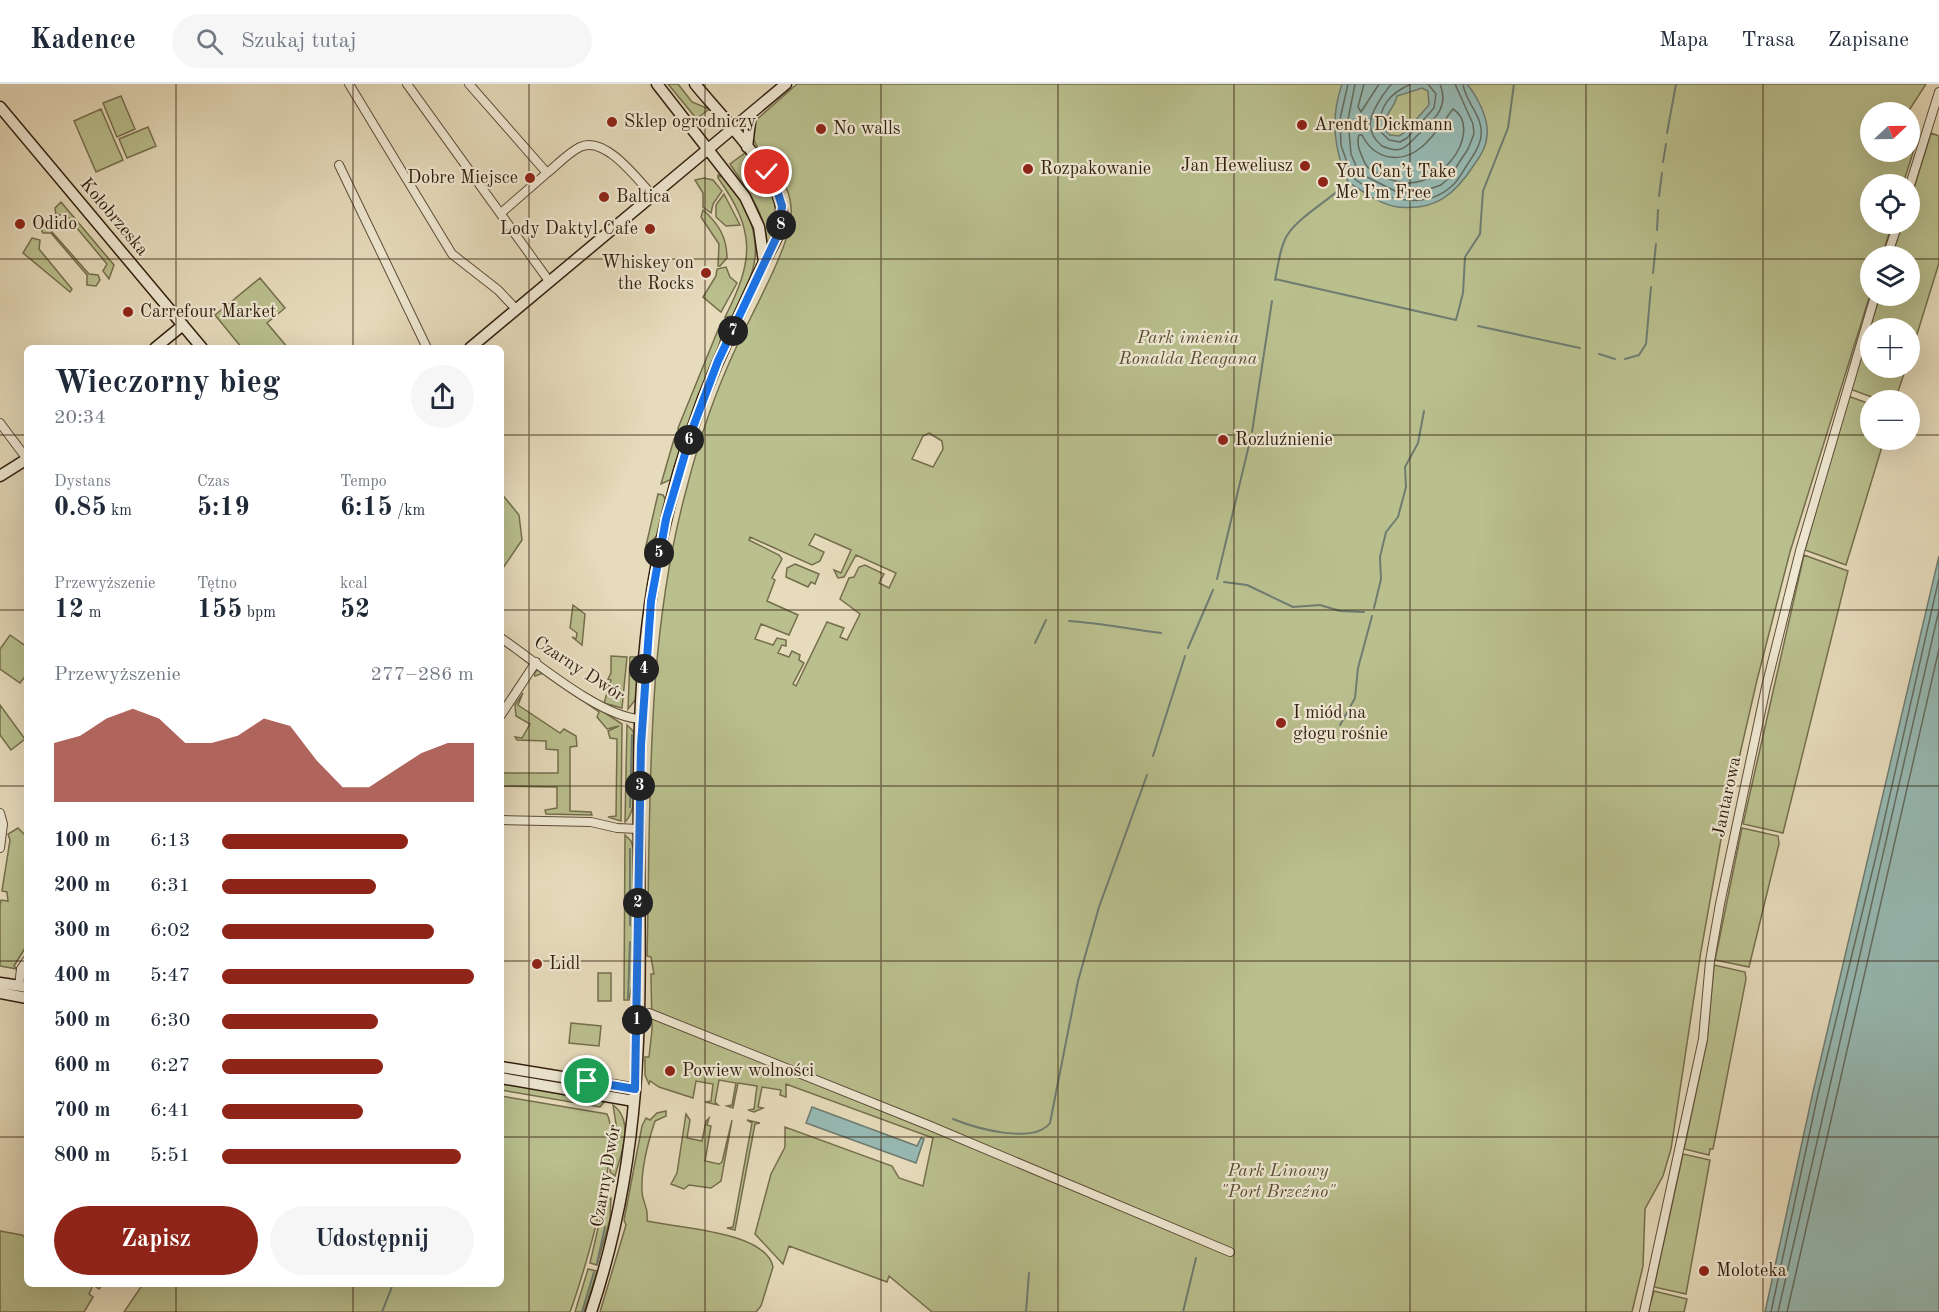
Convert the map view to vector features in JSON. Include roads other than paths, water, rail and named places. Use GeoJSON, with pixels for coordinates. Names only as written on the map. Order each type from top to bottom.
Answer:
{"type":"FeatureCollection","features":[{"type":"Feature","properties":{"kind":"main road"},"geometry":{"type":"LineString","coordinates":[[657,84],[710,149],[754,212],[761,233],[764,263]]}},
{"type":"Feature","properties":{"kind":"main road","name":"Czarny Dwór"},"geometry":{"type":"LineString","coordinates":[[591,1312],[614,1229],[634,1101],[642,719],[651,601],[676,478],[711,380],[779,232],[782,206],[776,187],[747,147],[695,84]]}},
{"type":"Feature","properties":{"kind":"main road"},"geometry":{"type":"LineString","coordinates":[[474,345],[786,84]]}},
{"type":"Feature","properties":{"kind":"main road","name":"Kołobrzeska"},"geometry":{"type":"LineString","coordinates":[[0,107],[200,345]]}},
{"type":"Feature","properties":{"kind":"main road"},"geometry":{"type":"LineString","coordinates":[[747,147],[752,114]]}},
{"type":"Feature","properties":{"kind":"main road"},"geometry":{"type":"LineString","coordinates":[[159,345],[183,325]]}},
{"type":"Feature","properties":{"kind":"main road"},"geometry":{"type":"LineString","coordinates":[[0,476],[24,461]]}},
{"type":"Feature","properties":{"kind":"main road"},"geometry":{"type":"LineString","coordinates":[[0,982],[23,987]]}},
{"type":"Feature","properties":{"kind":"main road"},"geometry":{"type":"LineString","coordinates":[[0,993],[24,997]]}},
{"type":"Feature","properties":{"kind":"main road"},"geometry":{"type":"LineString","coordinates":[[504,1067],[635,1089]]}},
{"type":"Feature","properties":{"kind":"main road"},"geometry":{"type":"LineString","coordinates":[[504,1079],[634,1101]]}},
{"type":"Feature","properties":{"kind":"main road"},"geometry":{"type":"LineString","coordinates":[[608,1096],[619,1104],[632,1123]]}},
{"type":"Feature","properties":{"kind":"street"},"geometry":{"type":"LineString","coordinates":[[349,84],[452,254],[498,290],[516,309]]}},
{"type":"Feature","properties":{"kind":"street"},"geometry":{"type":"LineString","coordinates":[[407,84],[549,281]]}},
{"type":"Feature","properties":{"kind":"street"},"geometry":{"type":"LineString","coordinates":[[469,84],[547,173]]}},
{"type":"Feature","properties":{"kind":"street"},"geometry":{"type":"LineString","coordinates":[[1913,174],[1939,92]]}},
{"type":"Feature","properties":{"kind":"street"},"geometry":{"type":"LineString","coordinates":[[501,213],[580,146],[595,144],[605,148],[653,196]]}},
{"type":"Feature","properties":{"kind":"street"},"geometry":{"type":"LineString","coordinates":[[339,165],[427,345]]}},
{"type":"Feature","properties":{"kind":"street","name":"Jantarowa"},"geometry":{"type":"LineString","coordinates":[[1644,1312],[1703,1039],[1709,969],[1720,904],[1766,687],[1800,551],[1872,306]]}},
{"type":"Feature","properties":{"kind":"street"},"geometry":{"type":"LineString","coordinates":[[0,423],[24,455]]}},
{"type":"Feature","properties":{"kind":"street","name":"Czarny Dwór"},"geometry":{"type":"LineString","coordinates":[[504,640],[605,709],[625,718],[642,719]]}},
{"type":"Feature","properties":{"kind":"street"},"geometry":{"type":"LineString","coordinates":[[504,710],[536,662]]}},
{"type":"Feature","properties":{"kind":"street"},"geometry":{"type":"LineString","coordinates":[[0,813],[3,824],[0,848]]}},
{"type":"Feature","properties":{"kind":"street"},"geometry":{"type":"LineString","coordinates":[[504,820],[591,822],[618,828],[639,829]]}},
{"type":"Feature","properties":{"kind":"street"},"geometry":{"type":"LineString","coordinates":[[23,987],[21,969],[24,964]]}},
{"type":"Feature","properties":{"kind":"street"},"geometry":{"type":"LineString","coordinates":[[650,1013],[928,1125],[1230,1252]]}},
{"type":"Feature","properties":{"kind":"water"},"geometry":{"type":"Polygon","coordinates":[[[1342,84],[1467,84],[1484,115],[1487,129],[1486,143],[1481,155],[1467,175],[1452,192],[1443,198],[1434,203],[1411,208],[1385,204],[1348,182],[1339,158],[1335,134],[1338,97],[1342,84]],[[1422,88],[1397,96],[1385,123],[1385,130],[1390,135],[1399,136],[1404,133],[1429,105],[1428,91],[1422,88]]]}},
{"type":"Feature","properties":{"kind":"water"},"geometry":{"type":"Polygon","coordinates":[[[1939,556],[1939,1312],[1765,1312],[1813,1092],[1939,556]]]}},
{"type":"Feature","properties":{"kind":"water"},"geometry":{"type":"Polygon","coordinates":[[[812,1107],[917,1146],[921,1138],[924,1139],[916,1163],[806,1123],[812,1107]]]}},
{"type":"Feature","properties":{"kind":"waterway"},"geometry":{"type":"LineString","coordinates":[[1275,279],[1456,320],[1463,293],[1465,257],[1480,234],[1483,191],[1508,128],[1514,84]]}},
{"type":"Feature","properties":{"kind":"waterway"},"geometry":{"type":"LineString","coordinates":[[1667,133],[1676,84]]}},
{"type":"Feature","properties":{"kind":"waterway"},"geometry":{"type":"LineString","coordinates":[[1663,162],[1666,144]]}},
{"type":"Feature","properties":{"kind":"waterway"},"geometry":{"type":"LineString","coordinates":[[1659,196],[1662,173]]}},
{"type":"Feature","properties":{"kind":"waterway"},"geometry":{"type":"LineString","coordinates":[[1275,280],[1281,250],[1293,227],[1348,182]]}},
{"type":"Feature","properties":{"kind":"waterway"},"geometry":{"type":"LineString","coordinates":[[1657,230],[1658,210]]}},
{"type":"Feature","properties":{"kind":"waterway"},"geometry":{"type":"LineString","coordinates":[[1653,273],[1656,244]]}},
{"type":"Feature","properties":{"kind":"waterway"},"geometry":{"type":"LineString","coordinates":[[1625,359],[1639,355],[1646,344],[1651,287]]}},
{"type":"Feature","properties":{"kind":"waterway"},"geometry":{"type":"LineString","coordinates":[[1252,432],[1272,301]]}},
{"type":"Feature","properties":{"kind":"waterway"},"geometry":{"type":"LineString","coordinates":[[1478,326],[1580,348]]}},
{"type":"Feature","properties":{"kind":"waterway"},"geometry":{"type":"LineString","coordinates":[[1599,354],[1615,359]]}},
{"type":"Feature","properties":{"kind":"waterway"},"geometry":{"type":"LineString","coordinates":[[1374,608],[1381,579],[1380,557],[1386,532],[1398,517],[1406,487],[1405,467],[1418,443],[1424,411]]}},
{"type":"Feature","properties":{"kind":"waterway"},"geometry":{"type":"LineString","coordinates":[[1217,579],[1249,445]]}},
{"type":"Feature","properties":{"kind":"waterway"},"geometry":{"type":"LineString","coordinates":[[1224,582],[1247,585],[1293,607],[1320,605],[1340,611],[1364,612]]}},
{"type":"Feature","properties":{"kind":"waterway"},"geometry":{"type":"LineString","coordinates":[[1188,648],[1213,590]]}},
{"type":"Feature","properties":{"kind":"waterway"},"geometry":{"type":"LineString","coordinates":[[1340,725],[1355,698],[1358,668],[1372,616]]}},
{"type":"Feature","properties":{"kind":"waterway"},"geometry":{"type":"LineString","coordinates":[[1035,643],[1046,620]]}},
{"type":"Feature","properties":{"kind":"waterway"},"geometry":{"type":"LineString","coordinates":[[1069,621],[1161,633]]}},
{"type":"Feature","properties":{"kind":"waterway"},"geometry":{"type":"LineString","coordinates":[[1153,756],[1185,656]]}},
{"type":"Feature","properties":{"kind":"waterway"},"geometry":{"type":"LineString","coordinates":[[630,807],[632,735]]}},
{"type":"Feature","properties":{"kind":"waterway"},"geometry":{"type":"LineString","coordinates":[[953,1119],[975,1127],[1018,1134],[1042,1130],[1050,1123],[1078,981],[1099,907],[1147,775]]}},
{"type":"Feature","properties":{"kind":"waterway"},"geometry":{"type":"LineString","coordinates":[[630,849],[630,925]]}},
{"type":"Feature","properties":{"kind":"waterway"},"geometry":{"type":"LineString","coordinates":[[628,998],[630,942]]}},
{"type":"Feature","properties":{"kind":"waterway"},"geometry":{"type":"LineString","coordinates":[[597,1263],[605,1227]]}},
{"type":"Feature","properties":{"kind":"waterway"},"geometry":{"type":"LineString","coordinates":[[1183,1312],[1196,1258]]}},
{"type":"Feature","properties":{"kind":"waterway"},"geometry":{"type":"LineString","coordinates":[[582,1312],[594,1272]]}},
{"type":"Feature","properties":{"kind":"waterway"},"geometry":{"type":"LineString","coordinates":[[1026,1312],[1029,1273]]}},
{"type":"Feature","properties":{"kind":"waterway"},"geometry":{"type":"LineString","coordinates":[[382,1312],[392,1287]]}},
{"type":"Feature","properties":{"kind":"place","name":"Sklep ogrodniczy"},"geometry":{"type":"Point","coordinates":[612,122]}},
{"type":"Feature","properties":{"kind":"place","name":"Arendt Dickmann"},"geometry":{"type":"Point","coordinates":[1302,125]}},
{"type":"Feature","properties":{"kind":"place","name":"No walls"},"geometry":{"type":"Point","coordinates":[821,129]}},
{"type":"Feature","properties":{"kind":"place","name":"Jan Heweliusz"},"geometry":{"type":"Point","coordinates":[1305,166]}},
{"type":"Feature","properties":{"kind":"place","name":"Rozpakowanie"},"geometry":{"type":"Point","coordinates":[1028,169]}},
{"type":"Feature","properties":{"kind":"place","name":"Dobre Miejsce"},"geometry":{"type":"Point","coordinates":[530,178]}},
{"type":"Feature","properties":{"kind":"place","name":"You Can’t Take Me I’m Free"},"geometry":{"type":"Point","coordinates":[1323,182]}},
{"type":"Feature","properties":{"kind":"place","name":"Baltica"},"geometry":{"type":"Point","coordinates":[604,197]}},
{"type":"Feature","properties":{"kind":"place","name":"Odido"},"geometry":{"type":"Point","coordinates":[20,224]}},
{"type":"Feature","properties":{"kind":"place","name":"Lody Daktyl Cafe"},"geometry":{"type":"Point","coordinates":[650,229]}},
{"type":"Feature","properties":{"kind":"place","name":"Whiskey on the Rocks"},"geometry":{"type":"Point","coordinates":[706,273]}},
{"type":"Feature","properties":{"kind":"place","name":"Carrefour Market"},"geometry":{"type":"Point","coordinates":[128,312]}},
{"type":"Feature","properties":{"kind":"place","name":"Rozluźnienie"},"geometry":{"type":"Point","coordinates":[1223,440]}},
{"type":"Feature","properties":{"kind":"place","name":"I miód na głogu rośnie"},"geometry":{"type":"Point","coordinates":[1281,723]}},
{"type":"Feature","properties":{"kind":"place","name":"Lidl"},"geometry":{"type":"Point","coordinates":[537,964]}},
{"type":"Feature","properties":{"kind":"place","name":"Powiew wolności"},"geometry":{"type":"Point","coordinates":[670,1071]}},
{"type":"Feature","properties":{"kind":"place","name":"Moloteka"},"geometry":{"type":"Point","coordinates":[1704,1271]}},
{"type":"Feature","properties":{"kind":"park label","name":"Park imienia Ronalda Reagana"},"geometry":{"type":"Point","coordinates":[1188,348]}},
{"type":"Feature","properties":{"kind":"park label","name":"Park Linowy \"Port Brzeźno\""},"geometry":{"type":"Point","coordinates":[1278,1181]}}]}
